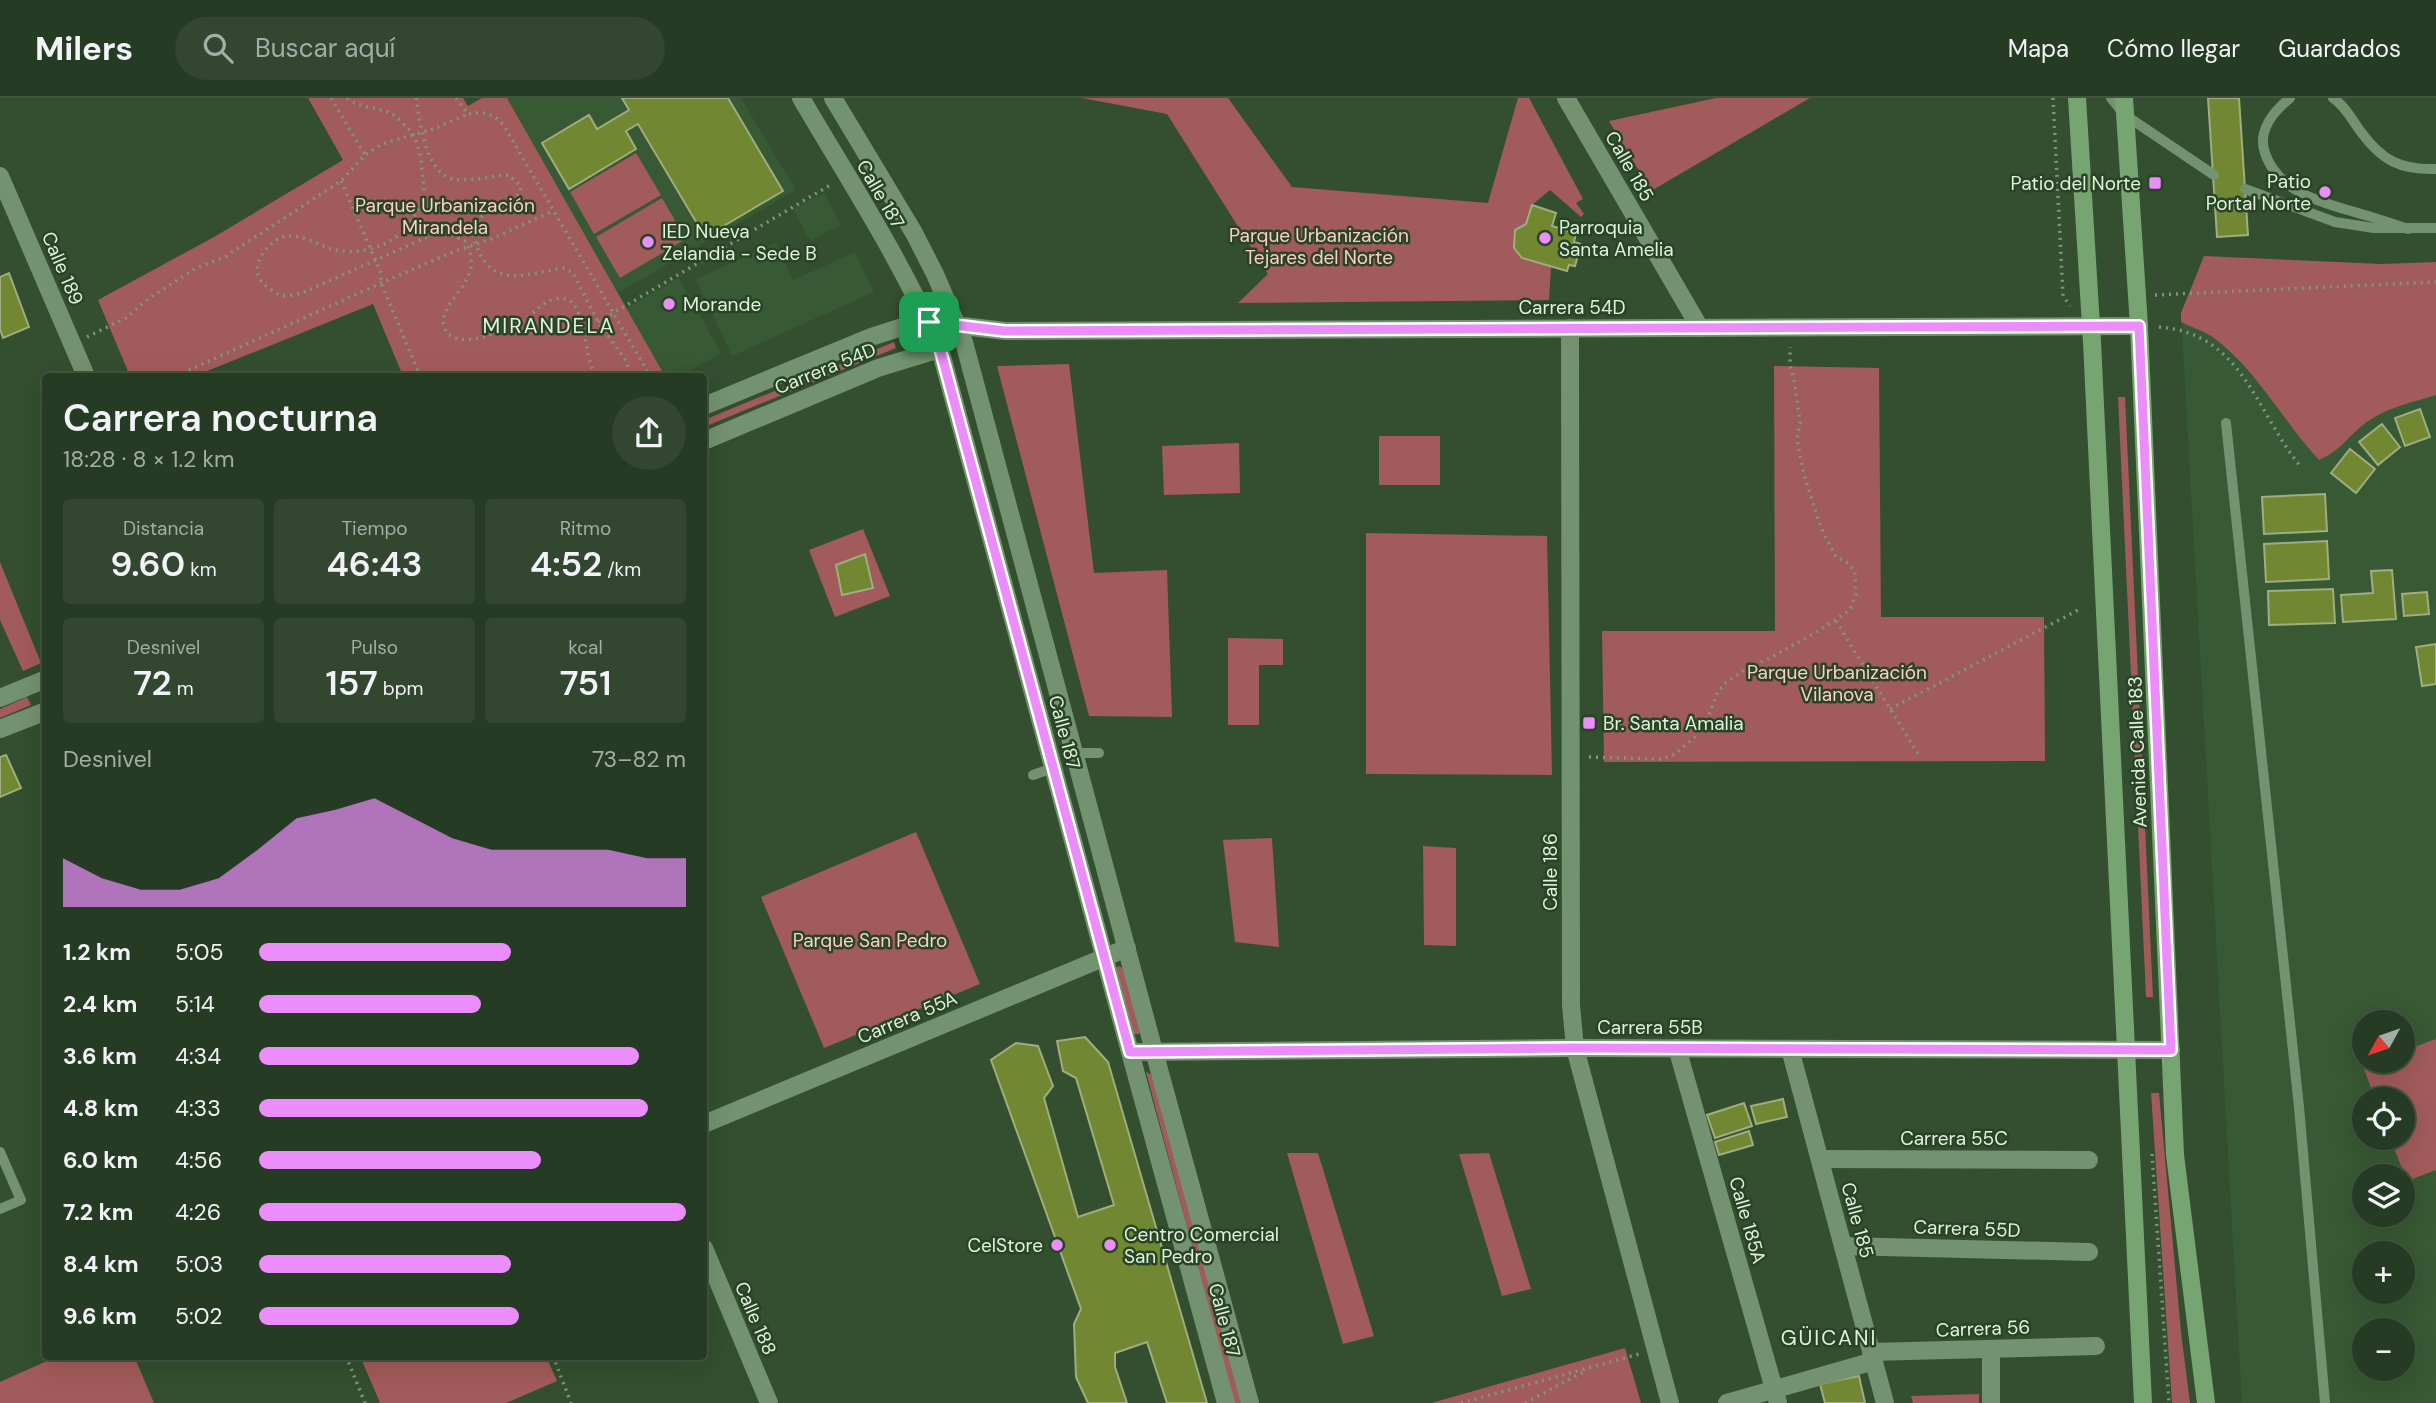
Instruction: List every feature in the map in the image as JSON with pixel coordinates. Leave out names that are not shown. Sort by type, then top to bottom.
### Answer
[{"type":"main road","name":"Avenida Calle 183","points":[[2077,98],[2092,326],[2143,1403]]},
{"type":"main road","name":"Avenida Calle 183","points":[[2125,107],[2139,326],[2178,1189],[2206,1403]]},
{"type":"street","name":"Calle 187","points":[[801,98],[929,322],[940,349],[1226,1403]]},
{"type":"street","name":"Calle 187","points":[[833,98],[914,233],[964,342],[1250,1403]]},
{"type":"street","name":"Calle 185","points":[[1566,98],[1700,328]]},
{"type":"street","name":"Calle 189","points":[[0,176],[85,373]]},
{"type":"street","name":"Carrera 54D","points":[[707,405],[871,337],[929,322],[1005,331],[2139,326]]},
{"type":"street","name":"Calle 186","points":[[1570,328],[1571,1005],[1574,1048],[1670,1403]]},
{"type":"street","name":"Carrera 54D","points":[[707,440],[878,368],[1005,331]]},
{"type":"street","points":[[0,698],[41,680]]},
{"type":"street","points":[[0,729],[42,713]]},
{"type":"street","name":"Carrera 55A","points":[[707,1123],[1127,948]]},
{"type":"street","name":"Carrera 55B","points":[[1130,1052],[1574,1048],[2171,1050]]},
{"type":"street","name":"Calle 185A","points":[[1677,1048],[1776,1396]]},
{"type":"street","name":"Calle 185","points":[[1790,1049],[1885,1403]]},
{"type":"street","name":"Carrera 55C","points":[[1820,1159],[2089,1160]]},
{"type":"street","name":"Carrera 55D","points":[[1843,1245],[2089,1252]]},
{"type":"street","name":"Calle 188","points":[[707,1255],[769,1403]]},
{"type":"street","name":"Carrera 56","points":[[1727,1403],[1776,1396],[1873,1356],[2096,1346]]},
{"type":"street","points":[[1991,1349],[1991,1403]]},
{"type":"lane","points":[[2111,98],[2214,175]]},
{"type":"lane","points":[[2290,98],[2274,114],[2263,135],[2268,161],[2277,174],[2287,184],[2325,204],[2408,229]]},
{"type":"lane","points":[[2333,98],[2349,114],[2371,144],[2391,162],[2415,170],[2436,169]]},
{"type":"lane","points":[[2245,188],[2335,222],[2374,228],[2436,228]]},
{"type":"lane","points":[[2226,424],[2299,1107],[2325,1403]]},
{"type":"lane","points":[[1075,753],[1099,753]]},
{"type":"lane","points":[[1033,775],[1053,768]]},
{"type":"lane","points":[[0,1152],[21,1199],[0,1209]]},
{"type":"path","points":[[331,98],[365,155]]},
{"type":"path","points":[[347,98],[366,108],[391,113],[411,131],[418,149],[425,186],[420,209],[404,231],[383,245],[352,253],[332,249],[298,236],[284,236],[261,255],[256,270],[259,281],[281,295],[302,293],[436,233],[446,232],[466,241],[472,258],[472,272],[448,308],[444,319],[445,330],[450,336],[461,341],[494,333],[515,325],[550,300],[561,298],[570,301],[581,322],[585,347],[595,373]]},
{"type":"path","points":[[415,98],[426,146],[439,171],[453,179],[508,175],[520,185],[521,191],[516,197],[480,218],[476,225],[474,237],[482,257],[494,272],[505,276],[526,276],[564,268],[573,273],[598,321],[627,362],[630,373]]},
{"type":"path","points":[[456,98],[468,114]]},
{"type":"path","points":[[2053,98],[2063,296]]},
{"type":"path","points":[[72,344],[126,318],[149,298],[177,280],[240,247],[341,181],[365,155],[383,144],[433,129],[468,114],[482,112],[492,114],[503,124],[648,373]]},
{"type":"path","points":[[341,181],[381,272],[381,283],[419,373]]},
{"type":"path","points":[[598,321],[838,181]]},
{"type":"path","points":[[183,373],[454,251],[489,240],[553,211]]},
{"type":"path","points":[[2137,296],[2436,282]]},
{"type":"path","points":[[2139,326],[2170,328],[2202,339],[2225,355],[2248,380],[2274,430],[2301,467]]},
{"type":"path","points":[[1588,757],[1662,759],[1675,754],[1701,729],[1724,684],[1744,670],[1836,621],[1850,610],[1856,594],[1855,572],[1847,563],[1836,557],[1821,528],[1814,506],[1797,440],[1800,423],[1790,365]]},
{"type":"path","points":[[1890,709],[2080,609]]},
{"type":"path","points":[[1836,621],[1918,754]]},
{"type":"path","points":[[2152,1148],[2169,1403]]},
{"type":"path","points":[[1461,1403],[1641,1353]]},
{"type":"path","points":[[348,1360],[365,1403]]},
{"type":"path","points":[[555,1360],[571,1403]]},
{"type":"path","points":[[1525,1403],[1593,1366]]},
{"type":"shaded area","name":"IED Nueva Zelandia - Sede B","points":[[507,98],[741,98],[796,190],[618,293]]},
{"type":"shaded area","points":[[824,193],[840,225],[810,241],[793,209]]},
{"type":"shaded area","points":[[776,243],[793,280],[855,252],[874,292],[732,356],[696,279]]},
{"type":"shaded area","points":[[679,278],[721,353],[686,373],[663,373],[627,308]]},
{"type":"shaded area","points":[[2436,304],[2436,1403],[2242,1403],[2181,313]]},
{"type":"green space","name":"Parque Urbanización Mirandela","points":[[308,98],[463,98],[468,106],[482,98],[507,98],[663,373],[402,373],[373,304],[202,373],[129,373],[98,300],[214,237],[343,160]]},
{"type":"green space","name":"Parque Urbanización Tejares del Norte","points":[[1082,98],[1228,98],[1292,187],[1488,203],[1518,98],[1529,98],[1583,199],[1576,203],[1584,214],[1581,217],[1550,190],[1532,205],[1526,224],[1515,230],[1514,248],[1522,258],[1551,267],[1549,300],[1238,303],[1268,274],[1167,114]]},
{"type":"green space","points":[[1716,98],[1810,98],[1651,191],[1609,121]]},
{"type":"green space","points":[[636,153],[661,195],[594,234],[570,192]]},
{"type":"green space","points":[[662,198],[686,239],[620,278],[596,237]]},
{"type":"green space","points":[[2204,256],[2382,264],[2436,262],[2436,395],[2371,419],[2333,452],[2319,460],[2242,363],[2211,336],[2181,322],[2181,313]]},
{"type":"green space","points":[[894,342],[896,348],[707,426],[707,419]]},
{"type":"green space","points":[[1069,364],[1094,573],[1167,570],[1172,717],[1089,716],[997,366]]},
{"type":"green space","name":"Parque Urbanización Vilanova","points":[[1774,366],[1879,368],[1881,617],[2044,617],[2045,761],[1604,762],[1602,631],[1775,631]]},
{"type":"green space","points":[[2118,397],[2125,397],[2153,997],[2146,997]]},
{"type":"green space","points":[[1379,436],[1440,436],[1440,485],[1379,485]]},
{"type":"green space","points":[[1239,443],[1240,493],[1164,495],[1162,446]]},
{"type":"green space","points":[[863,529],[890,596],[835,617],[809,550]]},
{"type":"green space","points":[[1366,533],[1547,536],[1552,775],[1366,774]]},
{"type":"green space","points":[[0,562],[41,663],[23,671],[0,620]]},
{"type":"green space","points":[[1228,638],[1283,639],[1283,665],[1259,665],[1259,725],[1228,725]]},
{"type":"green space","points":[[27,697],[31,705],[0,718],[0,709]]},
{"type":"green space","name":"Parque San Pedro","points":[[916,832],[980,984],[824,1048],[761,897]]},
{"type":"green space","points":[[1272,838],[1279,947],[1235,942],[1223,840]]},
{"type":"green space","points":[[1423,846],[1456,848],[1456,946],[1424,945]]},
{"type":"green space","points":[[1116,968],[1123,968],[1141,1031],[1139,1034],[1134,1034]]},
{"type":"green space","points":[[2436,1039],[2436,1170],[2415,1178],[2415,1164],[2400,1164],[2395,1150],[2415,1150],[2415,1087],[2371,1087],[2366,1073],[2415,1073],[2415,1047]]},
{"type":"green space","points":[[1146,1072],[1152,1075],[1241,1403],[1234,1403]]},
{"type":"green space","points":[[2151,1093],[2159,1093],[2190,1403],[2172,1403]]},
{"type":"green space","points":[[1287,1153],[1318,1153],[1374,1336],[1343,1344]]},
{"type":"green space","points":[[1489,1153],[1531,1289],[1502,1296],[1459,1154]]},
{"type":"green space","points":[[1625,1348],[1641,1403],[1431,1403],[1456,1396]]},
{"type":"green space","points":[[49,1360],[136,1360],[154,1403],[0,1403],[0,1382]]},
{"type":"green space","points":[[362,1360],[548,1360],[557,1381],[506,1403],[380,1403]]},
{"type":"green space","points":[[1979,1394],[1979,1403],[1913,1403],[1911,1396]]},
{"type":"building","points":[[622,98],[728,98],[783,191],[705,237],[638,124],[626,131],[636,149],[569,189],[542,143],[589,115],[597,129],[629,110]]},
{"type":"building","points":[[2208,98],[2239,98],[2248,235],[2217,237]]},
{"type":"building","name":"Parroquia Santa Amelia","points":[[1532,205],[1556,213],[1552,226],[1576,233],[1574,242],[1581,244],[1575,266],[1569,265],[1567,271],[1522,258],[1514,248],[1515,230],[1526,224]]},
{"type":"building","points":[[9,273],[29,327],[3,338],[0,329],[0,277]]},
{"type":"building","points":[[2420,409],[2430,437],[2405,446],[2395,418]]},
{"type":"building","points":[[2382,424],[2400,447],[2378,465],[2359,442]]},
{"type":"building","points":[[2350,449],[2375,469],[2356,493],[2331,473]]},
{"type":"building","points":[[2325,494],[2327,531],[2264,534],[2262,497]]},
{"type":"building","points":[[2327,541],[2329,579],[2266,582],[2264,544]]},
{"type":"building","points":[[865,554],[873,588],[842,595],[836,565]]},
{"type":"building","points":[[2392,570],[2396,619],[2343,622],[2341,595],[2373,593],[2371,571]]},
{"type":"building","points":[[2333,589],[2335,623],[2269,625],[2268,591]]},
{"type":"building","points":[[2427,592],[2429,614],[2404,616],[2402,594]]},
{"type":"building","points":[[2436,644],[2436,684],[2422,686],[2416,647]]},
{"type":"building","points":[[6,755],[21,788],[0,797],[0,757]]},
{"type":"building","name":"Centro Comercial San Pedro","points":[[1085,1037],[1108,1062],[1207,1403],[1167,1403],[1147,1342],[1115,1353],[1115,1367],[1127,1403],[1088,1403],[1076,1377],[1074,1324],[1081,1309],[991,1060],[1016,1043],[1038,1046],[1053,1086],[1044,1098],[1078,1217],[1114,1205],[1076,1078],[1063,1071],[1057,1041]]},
{"type":"building","points":[[1783,1099],[1787,1117],[1756,1124],[1751,1106]]},
{"type":"building","points":[[1744,1103],[1752,1126],[1715,1138],[1707,1115]]},
{"type":"building","points":[[1749,1131],[1753,1145],[1719,1155],[1715,1142]]},
{"type":"building","points":[[1859,1376],[1865,1403],[1825,1403],[1820,1384]]},
{"type":"place","name":"Patio del Norte","points":[[2155,183]]},
{"type":"place","name":"Patio Portal Norte","points":[[2325,192]]},
{"type":"place","name":"Parroquia Santa Amelia","points":[[1545,238]]},
{"type":"place","name":"IED Nueva Zelandia - Sede B","points":[[648,242]]},
{"type":"place","name":"Morande","points":[[669,304]]},
{"type":"place","name":"Br. Santa Amalia","points":[[1589,723]]},
{"type":"place","name":"CelStore","points":[[1057,1245]]},
{"type":"place","name":"Centro Comercial San Pedro","points":[[1110,1245]]},
{"type":"district","name":"MIRANDELA","points":[[549,326]]},
{"type":"district","name":"GÜICANI","points":[[1829,1338]]},
{"type":"route","points":[[929,322],[1005,331],[2139,326],[2171,1050],[1574,1048],[1130,1052],[940,349],[929,322]]}]
